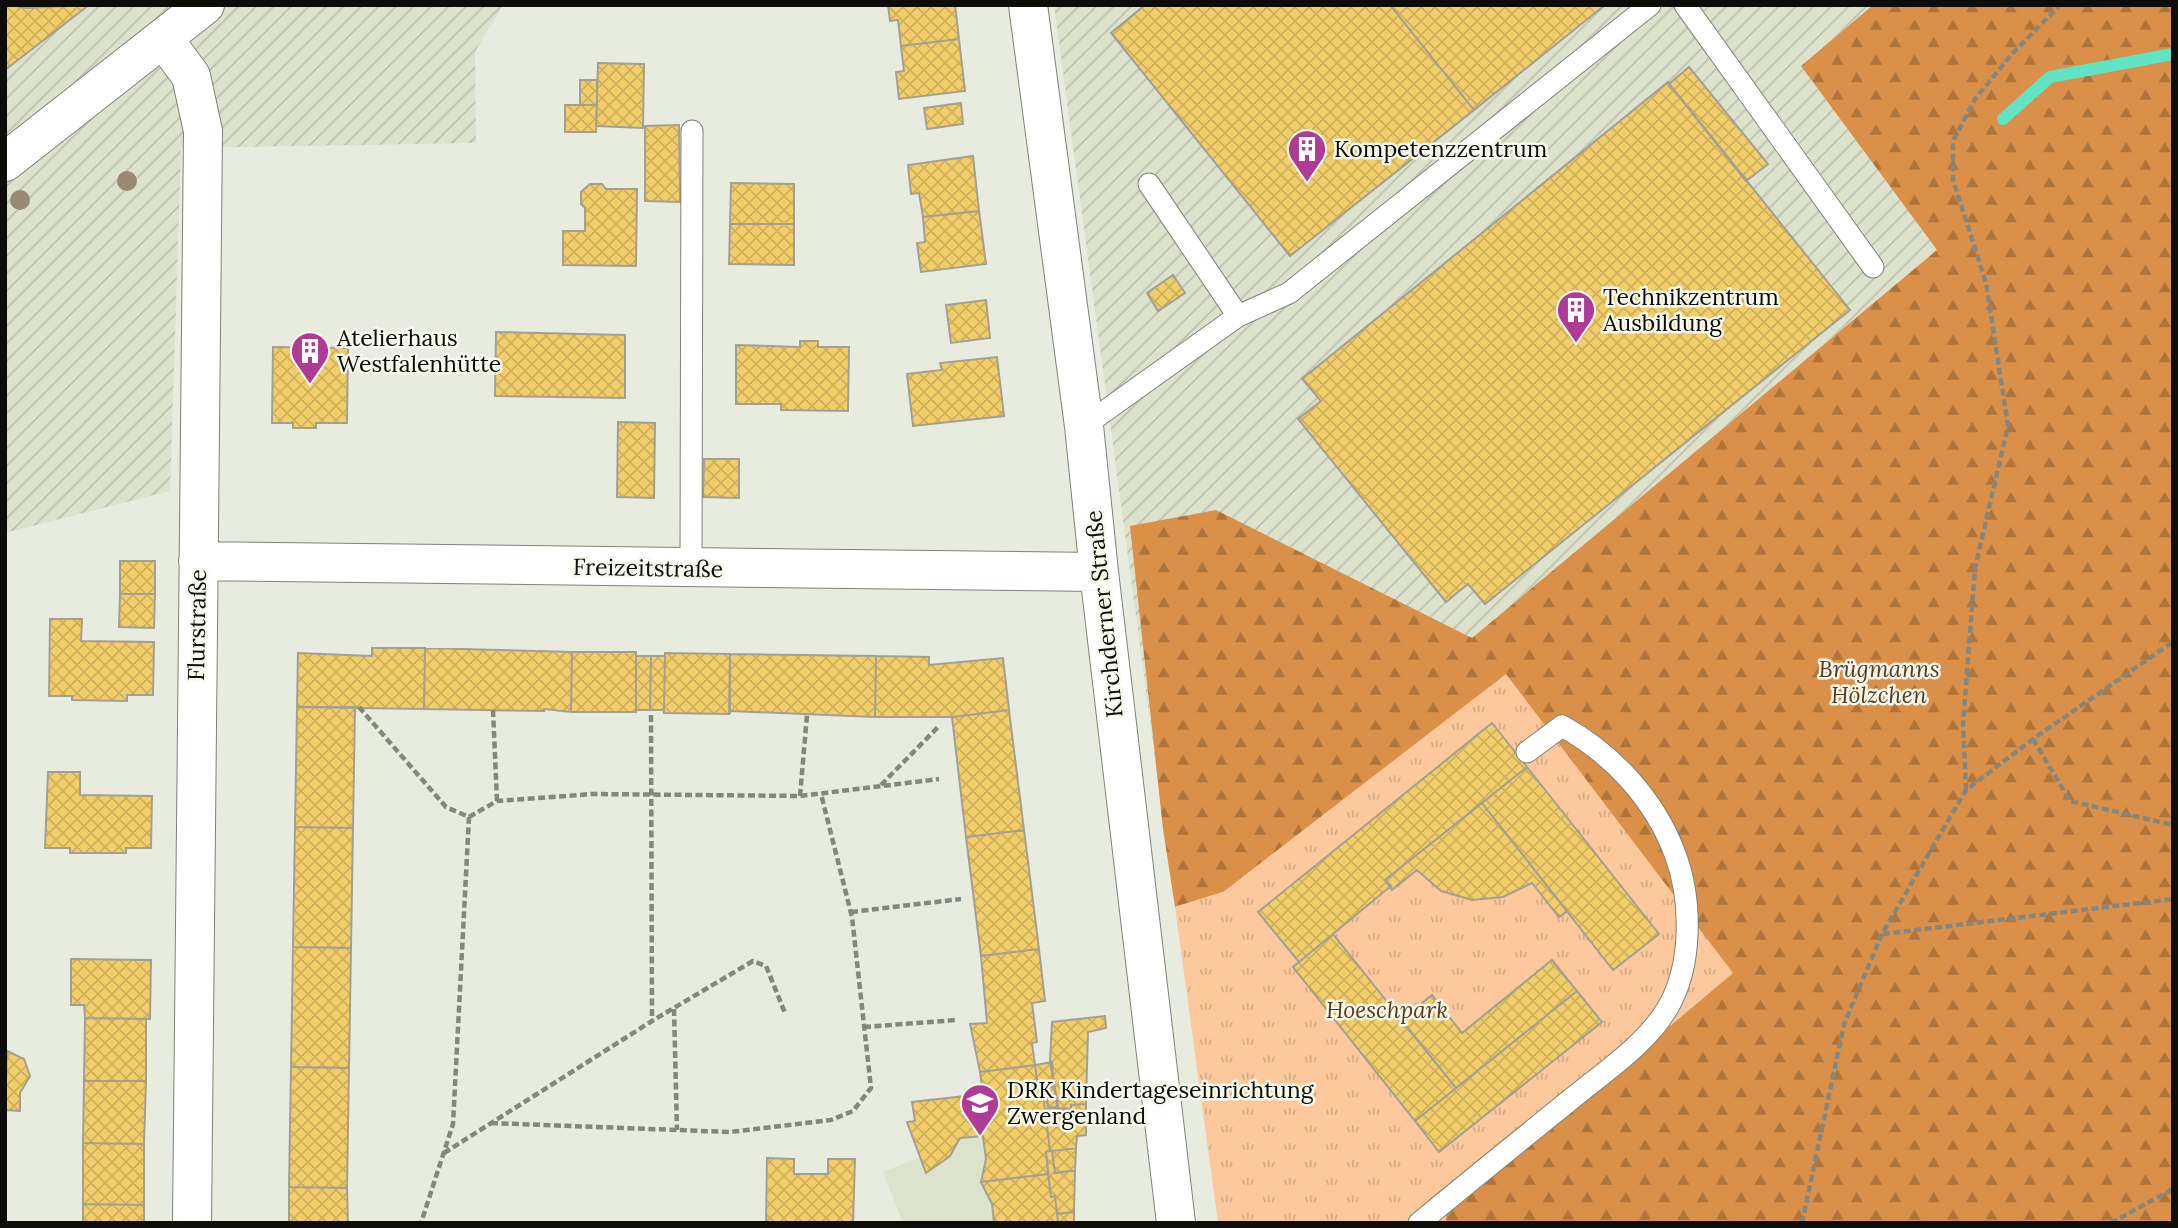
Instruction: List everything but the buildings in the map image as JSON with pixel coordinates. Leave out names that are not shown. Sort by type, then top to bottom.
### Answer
[{"type":"street","points":[[5,162],[205,5]]},
{"type":"street","name":"Kirchderner Straße","points":[[1028,5],[1084,426],[1176,1223]]},
{"type":"street","name":"Flurstraße","points":[[163,38],[191,76],[203,131],[192,1223]]},
{"type":"street","name":"Freizeitstraße","points":[[198,561],[1099,572]]},
{"type":"lane","points":[[1084,426],[1238,316],[1289,293],[1650,5]]},
{"type":"lane","points":[[1685,5],[1873,267]]},
{"type":"lane","points":[[691,568],[692,131]]},
{"type":"lane","points":[[1149,184],[1238,316]]},
{"type":"lane","points":[[1419,1223],[1637,1045],[1668,1008],[1683,969],[1687,934],[1682,872],[1666,829],[1623,771],[1588,740],[1562,726],[1527,752]]},
{"type":"path","points":[[1966,790],[1963,724],[1975,568],[2008,426],[1986,283],[1953,180],[1953,141],[1975,99],[2012,54],[2060,5]]},
{"type":"path","points":[[1802,1223],[1844,1024],[1882,934],[1966,790],[2033,739],[2173,642]]},
{"type":"path","points":[[359,707],[446,807],[469,817]]},
{"type":"path","points":[[494,710],[497,801]]},
{"type":"path","points":[[651,715],[652,1021]]},
{"type":"path","points":[[800,796],[807,715]]},
{"type":"path","points":[[879,787],[939,726]]},
{"type":"path","points":[[2033,739],[2070,801],[2173,825]]},
{"type":"path","points":[[469,817],[497,801],[593,794],[800,796],[939,779]]},
{"type":"path","points":[[491,1123],[730,1132],[831,1120],[853,1111],[871,1088],[851,912],[821,794]]},
{"type":"path","points":[[421,1223],[453,1124],[469,817]]},
{"type":"path","points":[[1882,934],[2173,899]]},
{"type":"path","points":[[851,912],[961,900]]},
{"type":"path","points":[[443,1153],[652,1021],[753,961],[766,967],[785,1013]]},
{"type":"path","points":[[674,1008],[677,1130]]},
{"type":"path","points":[[864,1027],[956,1020]]},
{"type":"path","points":[[2111,1223],[2173,1189]]},
{"type":"shaded area","points":[[5,5],[503,5],[475,52],[476,143],[181,148],[170,491],[5,533]]},
{"type":"shaded area","points":[[1054,5],[1873,5],[1801,66],[1937,250],[1472,638],[1175,907]]},
{"type":"shaded area","name":"DRK Kindertageseinrichtung Zwergenland","points":[[1035,1065],[1051,1196],[1055,1196],[1058,1223],[903,1223],[883,1172],[920,1157],[907,1122],[915,1121],[912,1102],[982,1094],[980,1072]]},
{"type":"green space","name":"Brügmanns Hölzchen","points":[[1873,5],[2173,5],[2173,1223],[1446,1223],[1445,1215],[1732,973],[1223,892],[1175,907],[1163,829],[1130,526],[1216,510],[1472,638],[1937,250],[1801,66]]},
{"type":"green space","name":"Hoeschpark","points":[[1506,674],[1733,973],[1446,1215],[1446,1223],[1218,1223],[1175,907],[1223,892]]},
{"type":"waterway","points":[[2003,119],[2050,77],[2173,54]]},
{"type":"place","name":"Kompetenzzentrum","points":[[1307,183]]},
{"type":"place","name":"Technikzentrum Ausbildung","points":[[1576,344]]},
{"type":"place","name":"Atelierhaus Westfalenhütte","points":[[310,385]]},
{"type":"place","name":"DRK Kindertageseinrichtung Zwergenland","points":[[980,1137]]}]
